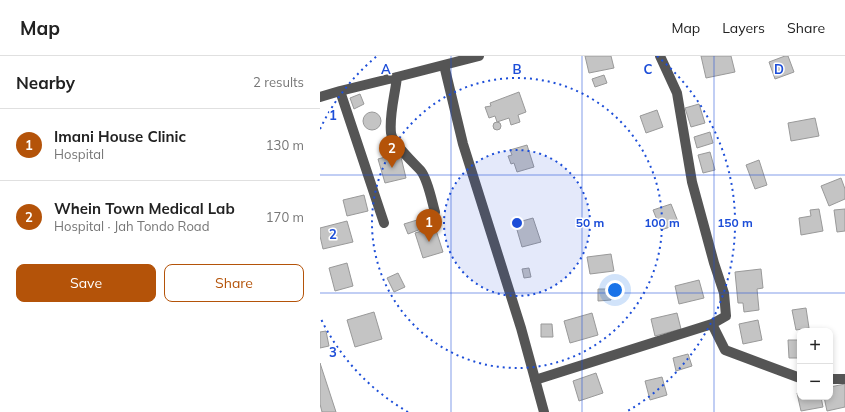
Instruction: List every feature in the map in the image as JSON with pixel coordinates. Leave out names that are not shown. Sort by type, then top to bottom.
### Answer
[{"type":"street","points":[[320,98],[340,91],[397,78],[479,56]]},
{"type":"street","points":[[535,380],[712,324],[726,316],[724,293],[714,263],[692,182],[677,94],[660,56]]},
{"type":"street","points":[[444,65],[463,144],[521,328],[544,412]]},
{"type":"street","points":[[397,78],[390,135],[405,155],[422,172],[435,212]]},
{"type":"street","points":[[340,91],[384,223]]},
{"type":"street","points":[[712,324],[724,350],[797,377]]},
{"type":"street","points":[[833,379],[845,379]]},
{"type":"building","points":[[585,56],[611,56],[614,68],[589,73]]},
{"type":"building","points":[[701,56],[731,56],[735,72],[706,78]]},
{"type":"building","points":[[788,56],[794,72],[775,79],[769,62]]},
{"type":"building","points":[[604,75],[607,83],[595,87],[592,79]]},
{"type":"building","points":[[519,92],[526,112],[518,115],[520,122],[511,125],[509,118],[497,122],[495,116],[489,118],[485,107],[491,106],[490,103]]},
{"type":"building","points":[[360,94],[364,104],[354,109],[350,98]]},
{"type":"building","points":[[699,104],[705,123],[691,127],[685,108]]},
{"type":"building","points":[[657,110],[663,127],[646,133],[640,116]]},
{"type":"building","points":[[372,112],[378,115],[381,121],[378,127],[372,130],[366,127],[363,121],[366,115]]},
{"type":"building","points":[[815,118],[819,136],[791,141],[788,123]]},
{"type":"building","points":[[497,122],[500,123],[500,129],[497,130],[494,129],[493,126],[494,123]]},
{"type":"building","points":[[710,132],[713,143],[697,148],[694,137]]},
{"type":"building","points":[[527,145],[534,167],[517,172],[514,163],[511,164],[508,156],[512,155],[510,150]]},
{"type":"building","points":[[710,152],[715,170],[703,173],[698,155]]},
{"type":"building","points":[[400,153],[406,178],[385,183],[378,159]]},
{"type":"building","points":[[759,160],[767,185],[755,189],[746,165]]},
{"type":"building","points":[[841,178],[845,189],[845,199],[829,206],[821,186]]},
{"type":"building","points":[[364,195],[368,211],[347,216],[343,200]]},
{"type":"building","points":[[671,204],[679,224],[661,230],[653,210]]},
{"type":"building","points":[[819,209],[823,231],[801,235],[799,218],[811,216],[810,210]]},
{"type":"building","points":[[845,209],[845,231],[837,232],[834,210]]},
{"type":"building","points":[[429,216],[432,225],[423,229],[419,219]]},
{"type":"building","points":[[533,218],[541,242],[522,247],[515,223]]},
{"type":"building","points":[[417,220],[421,229],[408,234],[404,224]]},
{"type":"building","points":[[347,221],[353,242],[323,249],[320,228]]},
{"type":"building","points":[[435,227],[443,252],[423,258],[415,233]]},
{"type":"building","points":[[611,254],[614,271],[590,274],[587,257]]},
{"type":"building","points":[[347,263],[353,286],[335,291],[329,268]]},
{"type":"building","points":[[529,268],[531,277],[524,278],[522,269]]},
{"type":"building","points":[[761,269],[763,288],[757,289],[759,310],[744,312],[743,303],[738,303],[735,272]]},
{"type":"building","points":[[398,273],[405,287],[394,292],[387,278]]},
{"type":"building","points":[[699,280],[704,298],[679,304],[675,286]]},
{"type":"building","points":[[598,289],[610,289],[611,300],[598,301]]},
{"type":"building","points":[[806,308],[809,328],[797,328],[796,330],[792,310]]},
{"type":"building","points":[[374,312],[382,339],[355,347],[347,320]]},
{"type":"building","points":[[592,313],[598,335],[570,343],[564,321]]},
{"type":"building","points":[[677,313],[681,329],[655,336],[651,319]]},
{"type":"building","points":[[758,320],[762,340],[743,344],[739,324]]},
{"type":"building","points":[[541,324],[552,324],[553,337],[541,337]]},
{"type":"building","points":[[326,331],[329,346],[320,348],[320,332]]},
{"type":"building","points":[[788,340],[797,340],[797,358],[789,358]]},
{"type":"building","points":[[688,354],[692,366],[676,371],[673,358]]},
{"type":"building","points":[[320,363],[336,412],[322,412],[320,404]]},
{"type":"building","points":[[596,373],[603,393],[579,401],[573,381]]},
{"type":"building","points":[[662,377],[667,395],[650,400],[645,381]]},
{"type":"building","points":[[845,384],[845,407],[827,411],[825,400],[833,400],[833,386]]},
{"type":"building","points":[[799,400],[822,400],[823,407],[801,411]]},
{"type":"place","name":"Whein Town Medical Lab","points":[[392,168]]},
{"type":"place","name":"Imani House Clinic","points":[[429,242]]}]
